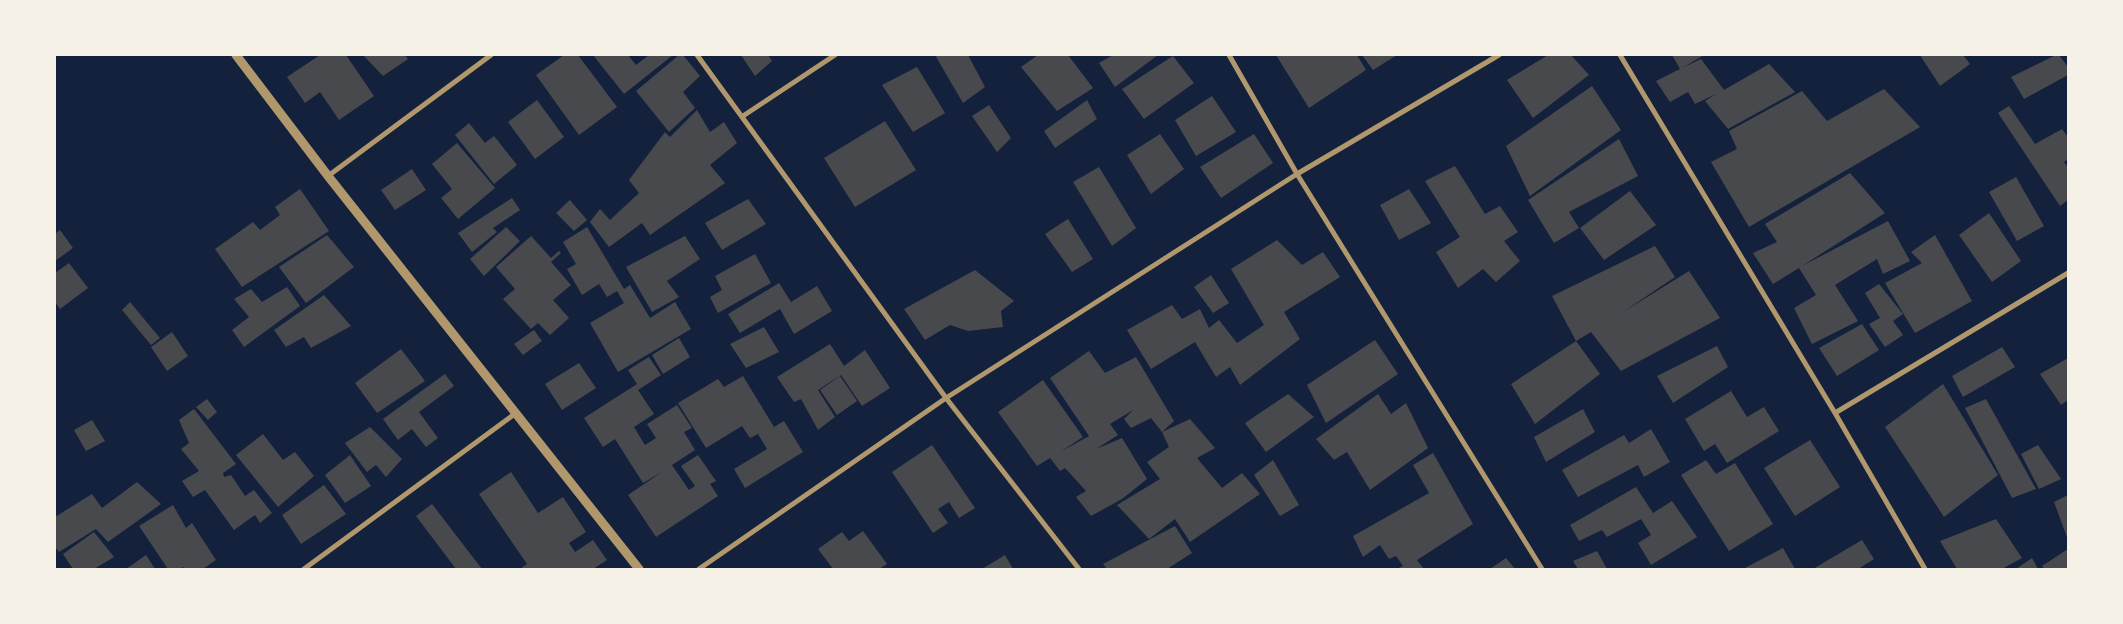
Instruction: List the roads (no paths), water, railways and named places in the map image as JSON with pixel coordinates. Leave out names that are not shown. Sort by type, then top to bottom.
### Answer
[{"type":"street","points":[[236,55],[328,176],[639,569]]},
{"type":"street","points":[[328,176],[491,55]]},
{"type":"street","points":[[697,55],[946,398],[1078,569]]},
{"type":"street","points":[[743,116],[834,55]]},
{"type":"street","points":[[1229,55],[1297,174],[1542,569]]},
{"type":"street","points":[[698,569],[946,398],[1297,174],[1499,55]]},
{"type":"street","points":[[1620,55],[1835,413],[1925,569]]},
{"type":"street","points":[[1835,413],[2068,273]]},
{"type":"street","points":[[304,569],[516,413]]}]
